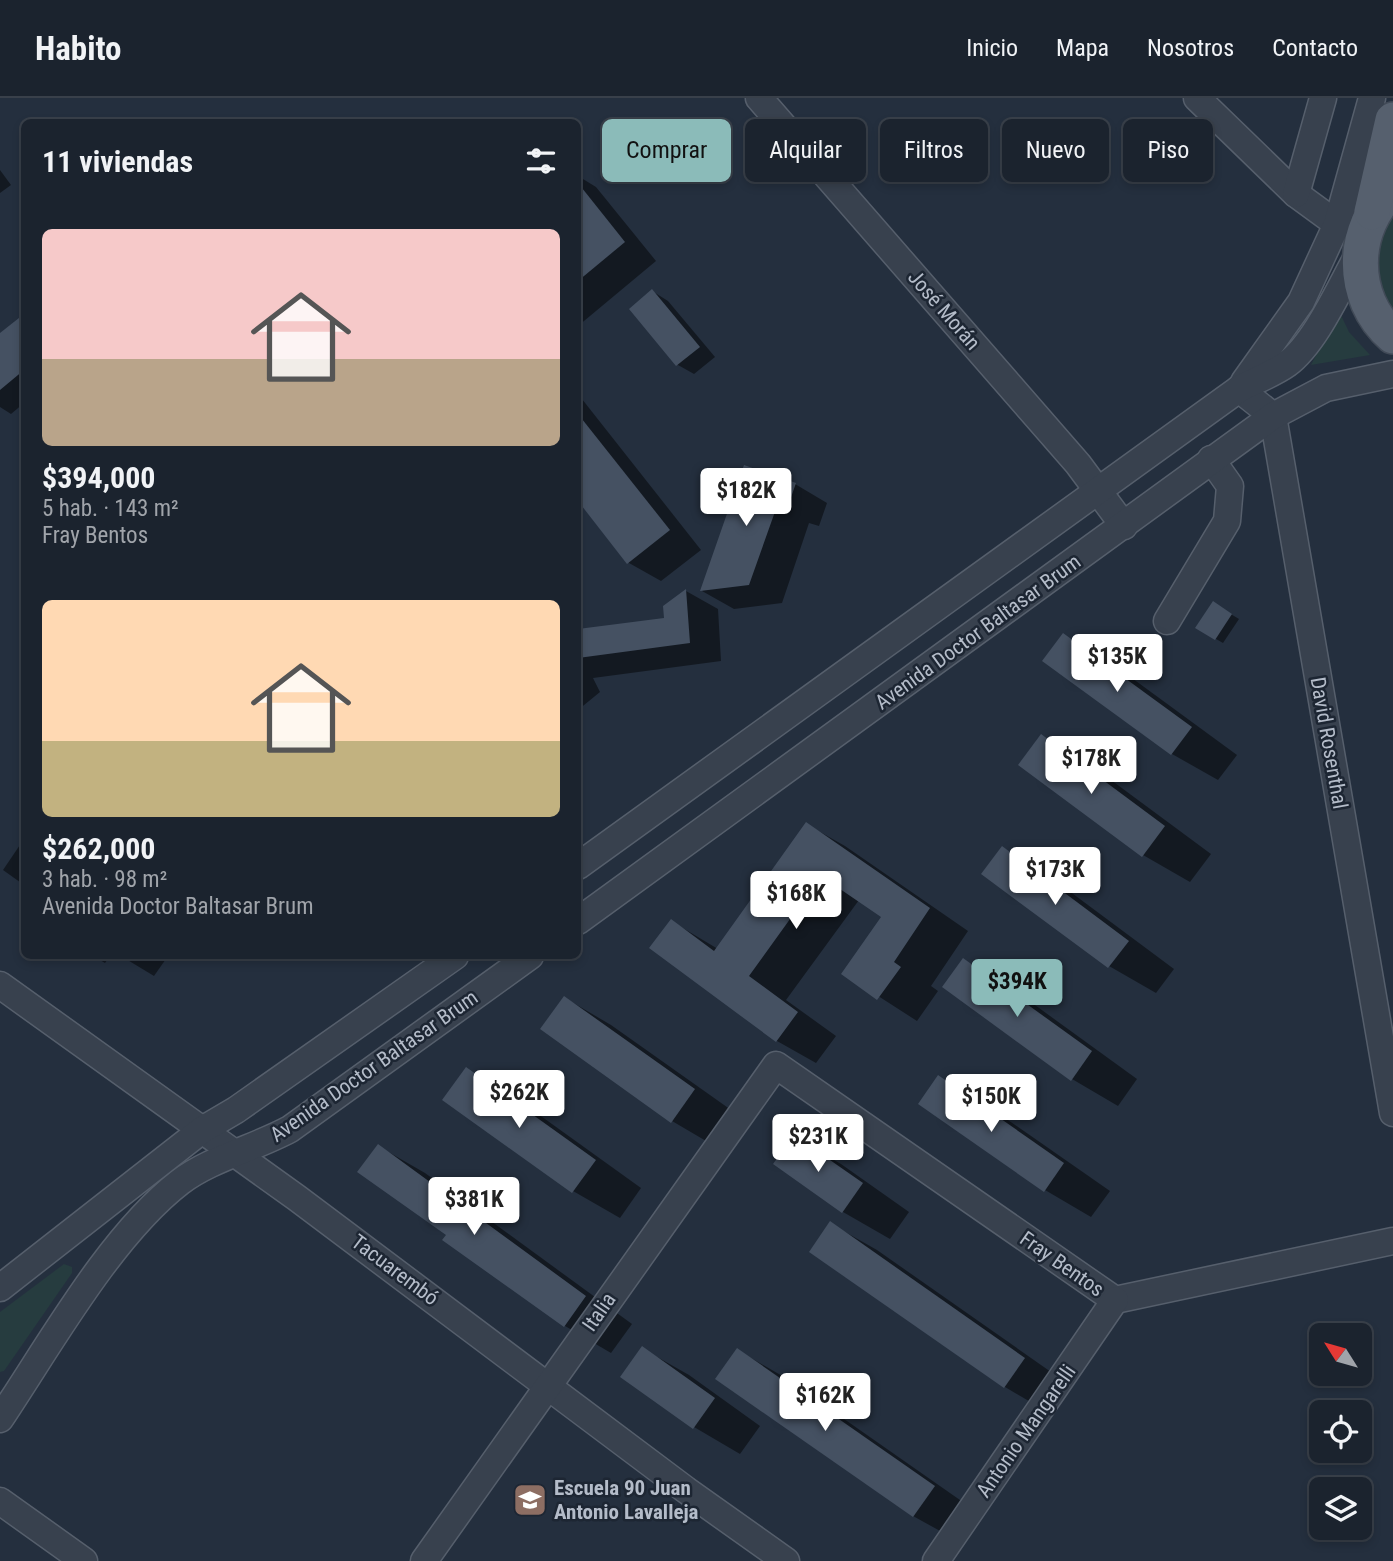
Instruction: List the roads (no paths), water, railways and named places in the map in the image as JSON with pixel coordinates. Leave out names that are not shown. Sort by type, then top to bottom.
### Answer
[{"type":"main road","name":"Avenida Doctor Baltasar Brum","points":[[1366,234],[1393,120]]},
{"type":"main road","points":[[1393,189],[1366,234],[1360,272],[1365,294],[1375,315],[1393,336]]},
{"type":"street","name":"José Morán","points":[[759,98],[1100,492],[1124,526]]},
{"type":"street","points":[[1197,98],[1296,194],[1337,224]]},
{"type":"street","points":[[1296,194],[1323,98]]},
{"type":"street","name":"Avenida Doctor Baltasar Brum","points":[[1239,389],[1301,302],[1337,224],[1372,98]]},
{"type":"street","name":"Avenida Doctor Baltasar Brum","points":[[581,864],[1100,492],[1239,389],[1287,364],[1300,351],[1366,234]]},
{"type":"street","name":"Avenida Doctor Baltasar Brum","points":[[581,919],[1273,416],[1326,388],[1393,374]]},
{"type":"street","points":[[1239,389],[1273,416]]},
{"type":"street","name":"David Rosenthal","points":[[1273,416],[1393,1113]]},
{"type":"street","points":[[1167,621],[1227,521],[1230,486],[1211,459]]},
{"type":"street","name":"Avenida Doctor Baltasar Brum","points":[[0,1288],[202,1130],[236,1110],[451,959]]},
{"type":"street","name":"Avenida Doctor Baltasar Brum","points":[[0,1419],[105,1263],[133,1228],[180,1182],[206,1167],[290,1129],[526,959]]},
{"type":"street","name":"Tacuarembó","points":[[0,985],[297,1198],[686,1490],[786,1561]]},
{"type":"street","name":"Fray Bentos","points":[[776,1065],[1115,1300],[1393,1241]]},
{"type":"street","name":"Italia","points":[[424,1561],[776,1065]]},
{"type":"street","name":"Antonio Mangarelli","points":[[936,1561],[1115,1300]]},
{"type":"street","points":[[0,1501],[84,1561]]},
{"type":"place","name":"Escuela 90 Juan Antonio Lavalleja","points":[[530,1500]]}]
